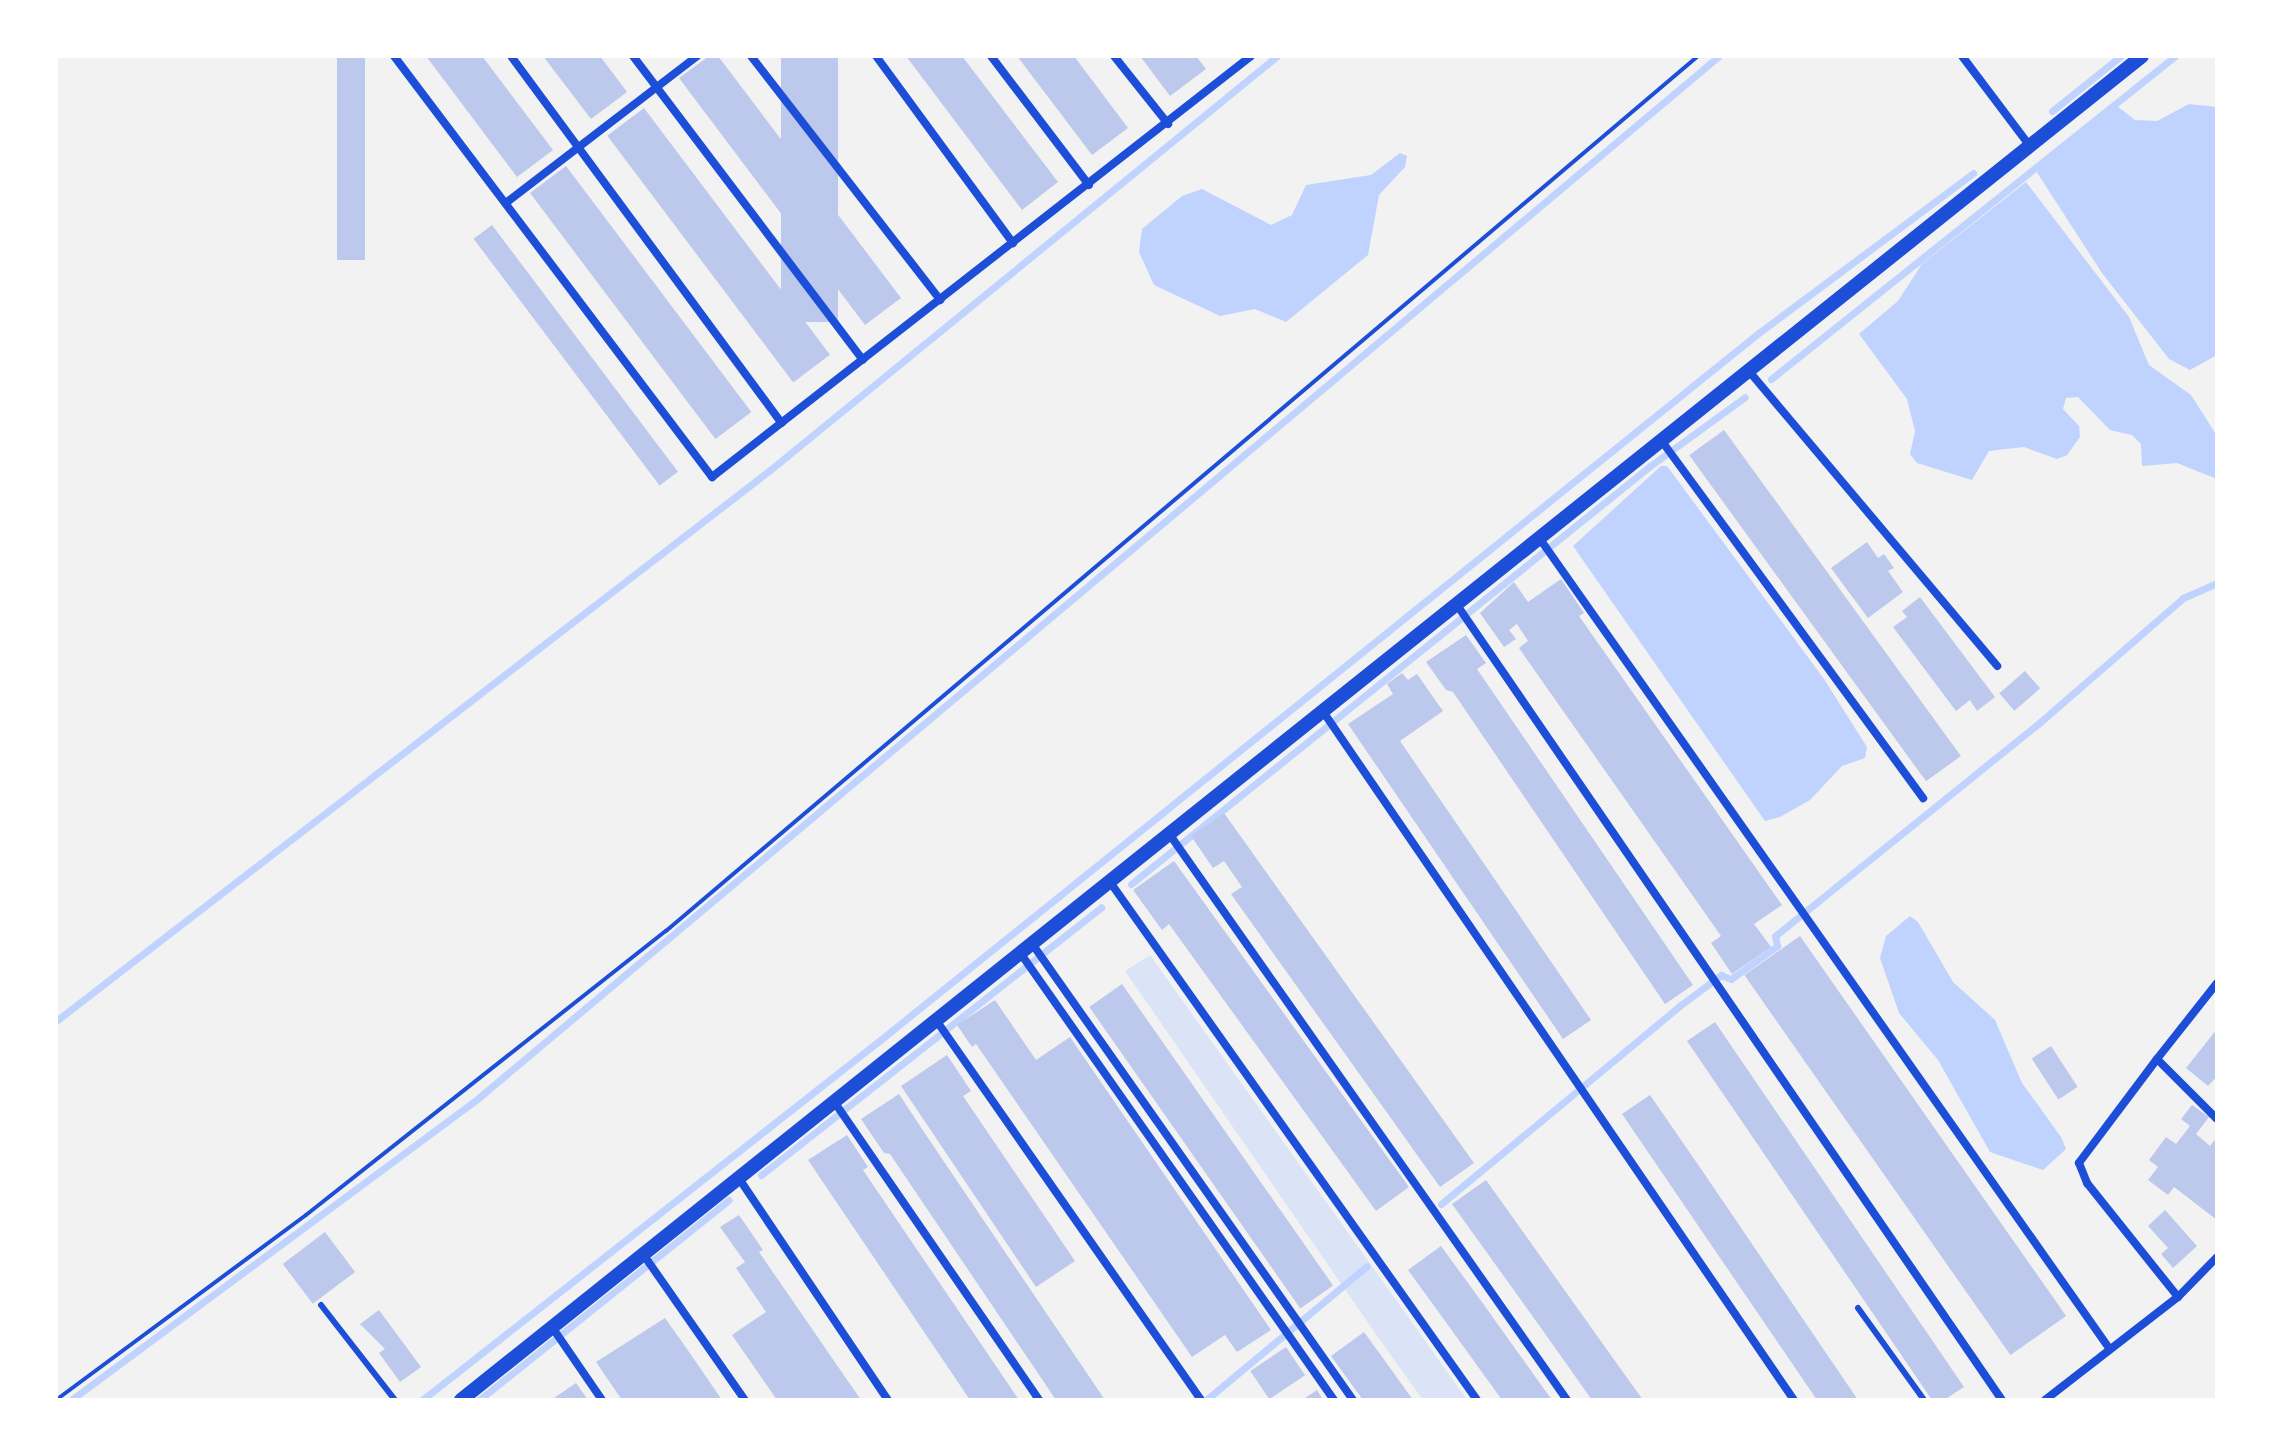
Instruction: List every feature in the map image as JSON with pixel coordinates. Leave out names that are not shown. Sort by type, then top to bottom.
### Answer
[{"type":"street","points":[[394,56],[712,477],[1168,124],[1251,56]]},
{"type":"street","points":[[511,56],[782,423]]},
{"type":"street","points":[[633,56],[863,360]]},
{"type":"street","points":[[507,202],[697,56]]},
{"type":"street","points":[[751,56],[940,300]]},
{"type":"street","points":[[876,56],[1013,243]]},
{"type":"street","points":[[991,56],[1089,185]]},
{"type":"street","points":[[1114,56],[1168,124]]},
{"type":"street","points":[[1231,56],[1238,66]]},
{"type":"street","points":[[1962,56],[2029,145]]},
{"type":"street","points":[[461,1400],[646,1257],[737,1176],[939,1024],[1543,543],[1748,370],[2142,56]]},
{"type":"street","points":[[1748,370],[1997,666]]},
{"type":"street","points":[[1663,443],[1923,798]]},
{"type":"street","points":[[1543,543],[1813,922],[2109,1348]]},
{"type":"street","points":[[1460,608],[2002,1400]]},
{"type":"street","points":[[1325,714],[1589,1095],[1794,1400]]},
{"type":"street","points":[[1173,838],[1567,1400]]},
{"type":"street","points":[[1113,885],[1477,1400]]},
{"type":"street","points":[[1029,953],[1045,962],[1353,1400]]},
{"type":"street","points":[[1029,953],[1033,971],[1334,1400]]},
{"type":"street","points":[[2178,1297],[2087,1183],[2079,1163],[2217,983]]},
{"type":"street","points":[[939,1024],[1198,1396]]},
{"type":"street","points":[[2157,1059],[2217,1119]]},
{"type":"street","points":[[835,1103],[1039,1400]]},
{"type":"street","points":[[737,1176],[888,1400]]},
{"type":"street","points":[[646,1257],[745,1400]]},
{"type":"street","points":[[2045,1400],[2178,1297],[2217,1257]]},
{"type":"street","points":[[554,1329],[602,1400]]},
{"type":"lane","points":[[321,1305],[395,1400]]},
{"type":"lane","points":[[1858,1308],[1924,1400]]},
{"type":"path","points":[[56,1400],[306,1215],[666,931],[1698,56]]},
{"type":"shaded area","points":[[1150,955],[1468,1400],[1423,1400],[1382,1343],[1125,971]]},
{"type":"water","points":[[2189,104],[2217,107],[2217,355],[2190,370],[2169,359],[2102,273],[2036,171],[2117,106],[2135,120],[2157,121]]},
{"type":"water","points":[[1400,153],[1407,156],[1405,167],[1379,195],[1368,255],[1286,322],[1255,309],[1220,316],[1154,285],[1139,252],[1142,229],[1182,196],[1202,189],[1271,225],[1292,215],[1306,185],[1371,175]]},
{"type":"water","points":[[2026,182],[2129,317],[2149,365],[2191,395],[2217,436],[2217,479],[2177,463],[2142,466],[2141,444],[2132,435],[2110,430],[2078,397],[2066,398],[2063,409],[2079,426],[2080,437],[2067,455],[2057,459],[2024,447],[1989,451],[1972,480],[1917,463],[1910,454],[1915,431],[1907,399],[1859,334],[1898,301],[1922,264]]},
{"type":"water","points":[[1661,466],[1667,466],[1824,679],[1867,747],[1865,758],[1842,766],[1810,800],[1780,817],[1765,821],[1573,546]]},
{"type":"water","points":[[1910,916],[1918,922],[1953,982],[1995,1020],[2022,1083],[2061,1137],[2066,1149],[2043,1170],[1990,1152],[1938,1060],[1899,1013],[1880,958],[1886,936]]},
{"type":"building","points":[[337,56],[365,56],[365,260],[337,260]]},
{"type":"building","points":[[426,56],[482,56],[553,150],[517,177]]},
{"type":"building","points":[[543,56],[600,56],[627,92],[591,119]]},
{"type":"building","points":[[709,56],[718,56],[901,298],[865,325],[679,78]]},
{"type":"building","points":[[781,56],[838,56],[838,322],[781,322]]},
{"type":"building","points":[[906,56],[962,56],[1058,182],[1022,210]]},
{"type":"building","points":[[1017,56],[1074,56],[1128,128],[1092,155]]},
{"type":"building","points":[[1140,56],[1196,56],[1206,69],[1170,96]]},
{"type":"building","points":[[644,108],[830,355],[793,382],[607,136]]},
{"type":"building","points":[[566,166],[751,412],[715,439],[530,193]]},
{"type":"building","points":[[492,225],[678,472],[660,486],[474,239]]},
{"type":"building","points":[[1724,430],[1961,756],[1926,781],[1689,455]]},
{"type":"building","points":[[1867,542],[1878,558],[1884,554],[1894,568],[1888,571],[1903,592],[1868,618],[1831,568]]},
{"type":"building","points":[[1561,579],[1584,613],[1579,616],[1782,905],[1754,924],[1771,947],[1732,974],[1711,943],[1721,936],[1519,648],[1528,641],[1517,624],[1509,630],[1516,639],[1504,647],[1480,613],[1514,582],[1528,602]]},
{"type":"building","points":[[1920,597],[1995,697],[1977,711],[1970,700],[1956,711],[1893,627],[1907,617],[1902,611]]},
{"type":"building","points":[[1466,635],[1486,663],[1477,669],[1693,985],[1665,1004],[1453,692],[1446,690],[1426,662]]},
{"type":"building","points":[[2025,671],[2040,688],[2014,711],[1999,693]]},
{"type":"building","points":[[1402,673],[1408,680],[1417,674],[1443,711],[1400,741],[1591,1020],[1563,1039],[1348,724],[1393,694],[1387,684]]},
{"type":"building","points":[[1224,813],[1474,1163],[1440,1187],[1231,894],[1242,887],[1224,861],[1213,868],[1191,836]]},
{"type":"building","points":[[1174,861],[1409,1187],[1376,1211],[1169,924],[1162,930],[1133,890]]},
{"type":"building","points":[[1800,936],[2066,1316],[2010,1355],[1744,975]]},
{"type":"building","points":[[1122,984],[1333,1285],[1300,1308],[1089,1007]]},
{"type":"building","points":[[995,1000],[1036,1060],[1070,1037],[1271,1330],[1237,1352],[1225,1335],[1192,1357],[976,1044],[972,1047],[957,1025]]},
{"type":"building","points":[[1715,1022],[1964,1387],[1944,1400],[1932,1400],[1687,1041]]},
{"type":"building","points":[[2217,1029],[2217,1076],[2208,1086],[2186,1068]]},
{"type":"building","points":[[2051,1046],[2078,1087],[2058,1100],[2032,1059]]},
{"type":"building","points":[[947,1055],[971,1091],[963,1096],[1075,1261],[1036,1287],[901,1086]]},
{"type":"building","points":[[899,1094],[1105,1400],[1056,1400],[890,1154],[884,1153],[861,1119]]},
{"type":"building","points":[[1650,1095],[1858,1400],[1817,1400],[1622,1114]]},
{"type":"building","points":[[2192,1105],[2209,1117],[2196,1134],[2210,1146],[2217,1137],[2217,1220],[2174,1187],[2168,1195],[2148,1180],[2158,1167],[2149,1160],[2166,1137],[2176,1144],[2190,1126],[2181,1119]]},
{"type":"building","points":[[847,1135],[868,1167],[863,1170],[1019,1400],[970,1400],[808,1160]]},
{"type":"building","points":[[1486,1180],[1643,1400],[1592,1400],[1452,1204]]},
{"type":"building","points":[[2165,1210],[2197,1246],[2173,1268],[2161,1254],[2168,1248],[2148,1226]]},
{"type":"building","points":[[739,1215],[763,1250],[759,1252],[861,1400],[777,1400],[732,1335],[766,1312],[736,1268],[745,1262],[720,1227]]},
{"type":"building","points":[[325,1232],[355,1272],[313,1304],[283,1264]]},
{"type":"building","points":[[1441,1246],[1552,1400],[1502,1400],[1408,1270]]},
{"type":"building","points":[[379,1310],[421,1367],[400,1382],[379,1353],[385,1349],[360,1324]]},
{"type":"building","points":[[665,1318],[722,1400],[622,1400],[596,1362]]},
{"type":"building","points":[[1364,1332],[1413,1400],[1363,1400],[1331,1356]]},
{"type":"building","points":[[1286,1347],[1305,1375],[1269,1399],[1250,1371]]},
{"type":"building","points":[[576,1383],[588,1400],[551,1400]]},
{"type":"building","points":[[1317,1390],[1323,1400],[1302,1400]]},
{"type":"waterway","points":[[56,1021],[770,470],[1277,56]]},
{"type":"waterway","points":[[71,1400],[476,1100],[1719,56]]},
{"type":"waterway","points":[[2052,111],[2121,56]]},
{"type":"waterway","points":[[1771,379],[2175,56]]},
{"type":"waterway","points":[[422,1400],[879,1041],[1760,332],[1973,173]]},
{"type":"waterway","points":[[1131,884],[1650,466],[1745,397]]},
{"type":"waterway","points":[[1441,1204],[1682,1004],[1721,975],[1731,979],[1777,946],[1775,936],[2038,724],[2183,598],[2217,583]]},
{"type":"waterway","points":[[761,1175],[1101,907]]},
{"type":"waterway","points":[[479,1400],[729,1200]]},
{"type":"waterway","points":[[1206,1400],[1367,1266]]}]
